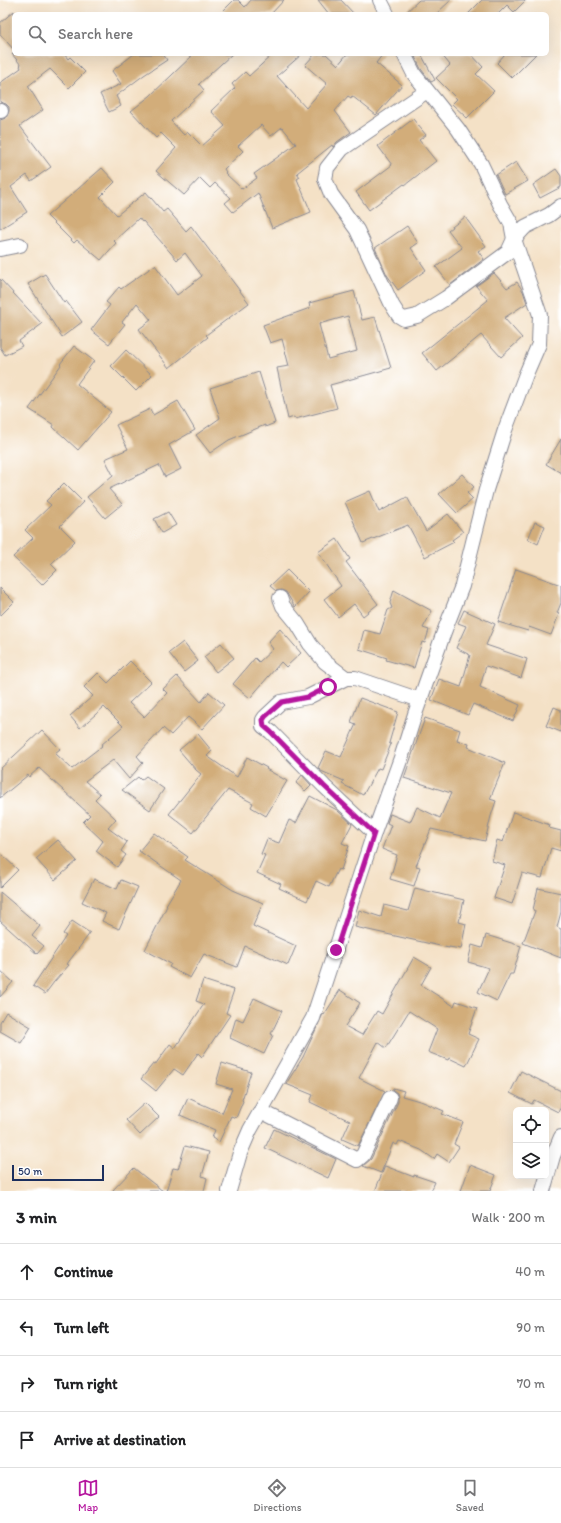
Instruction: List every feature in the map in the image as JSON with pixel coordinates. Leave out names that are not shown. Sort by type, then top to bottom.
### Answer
[{"type":"street","points":[[380,0],[386,12]]},
{"type":"street","points":[[229,1191],[240,1153],[250,1130],[313,1018],[374,833],[444,632],[462,586],[486,490],[505,430],[539,344],[540,315],[514,239],[511,223],[481,164],[458,128],[414,74],[405,56]]},
{"type":"street","points":[[428,91],[342,149],[327,168],[325,180],[332,194],[357,230],[392,305],[399,316],[404,319],[417,316],[446,298],[508,252],[514,239],[525,227],[549,215],[561,206]]},
{"type":"street","points":[[0,249],[20,245]]},
{"type":"street","points":[[280,598],[283,606],[310,644],[325,662],[346,678]]},
{"type":"street","points":[[374,833],[264,726],[263,720],[282,702],[308,697],[346,678],[355,678],[420,700]]},
{"type":"street","points":[[261,1111],[357,1160],[362,1155],[390,1098]]},
{"type":"street","points":[[543,1191],[553,1156],[561,1137]]},
{"type":"building","points":[[234,0],[238,0],[245,7],[251,0],[284,0],[273,12],[222,12]]},
{"type":"building","points":[[318,0],[341,0],[352,12],[327,12]]},
{"type":"building","points":[[419,0],[451,0],[438,12],[406,12]]},
{"type":"building","points":[[482,0],[526,0],[514,12],[507,5],[500,12],[470,12]]},
{"type":"building","points":[[12,13],[12,48],[0,34],[0,23]]},
{"type":"building","points":[[14,56],[66,56],[68,59],[70,57],[85,72],[69,88],[50,69],[28,86],[43,110],[20,126],[51,167],[31,181],[27,175],[11,187],[27,212],[0,229],[0,120],[6,118],[9,107],[0,102],[0,83],[21,68],[21,65]]},
{"type":"building","points":[[131,56],[164,56],[167,60],[116,96],[121,106],[109,112],[100,94],[121,84],[112,71]]},
{"type":"building","points":[[192,56],[230,56],[199,84],[204,90],[171,121],[184,135],[188,132],[202,146],[225,126],[211,111],[235,88],[232,84],[245,72],[249,76],[271,56],[300,56],[277,76],[306,108],[327,84],[305,65],[313,56],[328,56],[338,65],[345,56],[381,56],[376,63],[402,85],[376,115],[352,96],[351,98],[348,96],[335,111],[351,132],[297,173],[300,177],[297,179],[311,212],[272,228],[258,193],[233,212],[225,203],[231,198],[215,183],[210,188],[200,178],[184,195],[156,171],[176,148],[161,133],[156,138],[131,111],[150,96]],"holes":[[[261,125],[271,136],[282,127],[296,144],[254,174],[257,178],[242,189],[225,173],[226,172],[224,169],[243,151],[238,146]]]},
{"type":"building","points":[[422,56],[435,80],[431,82],[421,69],[415,57]]},
{"type":"building","points":[[443,56],[473,56],[483,67],[476,74],[494,91],[467,118],[452,104],[457,99],[436,78],[450,65]]},
{"type":"building","points":[[503,56],[534,56],[512,78],[497,63]]},
{"type":"building","points":[[413,119],[426,135],[419,140],[436,161],[369,210],[356,192],[392,165],[378,146]]},
{"type":"building","points":[[516,162],[528,181],[505,194],[496,175]]},
{"type":"building","points":[[102,168],[115,182],[100,197],[117,215],[146,192],[163,212],[167,209],[186,231],[191,226],[249,303],[206,335],[208,337],[169,368],[139,329],[151,320],[137,303],[122,322],[125,324],[109,344],[91,330],[110,305],[106,302],[119,287],[121,289],[155,265],[177,295],[202,276],[185,253],[177,260],[139,218],[114,241],[116,243],[101,260],[77,240],[74,243],[47,216]]},
{"type":"building","points":[[556,169],[561,176],[561,187],[540,198],[533,185]]},
{"type":"building","points":[[465,217],[486,246],[478,251],[484,259],[450,285],[436,267],[462,248],[448,230]]},
{"type":"building","points":[[407,226],[418,243],[411,248],[426,270],[398,290],[387,275],[375,248]]},
{"type":"building","points":[[494,273],[507,288],[517,282],[523,291],[527,303],[504,318],[522,338],[501,357],[481,335],[437,371],[422,353],[488,300],[476,286]]},
{"type":"building","points":[[45,274],[64,303],[66,301],[82,322],[62,337],[28,284]]},
{"type":"building","points":[[0,279],[42,324],[19,341],[22,346],[5,355],[0,347]]},
{"type":"building","points":[[354,291],[362,320],[375,317],[391,368],[330,385],[337,408],[295,419],[294,417],[288,419],[277,368],[289,366],[282,339],[270,343],[263,325],[310,308],[309,303]],"holes":[[[348,316],[357,351],[328,359],[319,324]]]},
{"type":"building","points":[[74,346],[94,361],[77,384],[111,412],[78,450],[53,427],[54,425],[29,409]]},
{"type":"building","points":[[126,350],[152,375],[136,391],[111,366]]},
{"type":"building","points":[[259,372],[275,423],[265,427],[265,425],[229,440],[210,453],[196,435],[220,418],[210,388]]},
{"type":"building","points":[[178,401],[195,430],[169,445],[181,469],[165,477],[159,465],[109,489],[122,504],[105,518],[87,497],[113,475],[105,459],[128,449],[116,425],[150,409],[153,415]]},
{"type":"building","points":[[561,439],[561,473],[546,464]]},
{"type":"building","points":[[462,474],[474,487],[467,493],[473,499],[457,513],[439,494]]},
{"type":"building","points":[[64,483],[83,502],[60,526],[75,541],[51,564],[57,570],[42,585],[13,557],[33,538],[25,530],[51,505],[46,501]]},
{"type":"building","points":[[370,491],[379,512],[407,497],[426,531],[448,514],[463,532],[452,540],[454,542],[425,557],[408,525],[363,543],[345,502]]},
{"type":"building","points":[[168,512],[176,525],[162,533],[154,519]]},
{"type":"building","points":[[535,522],[545,526],[538,544],[528,539]]},
{"type":"building","points":[[337,539],[350,559],[346,562],[378,604],[363,616],[354,604],[338,617],[324,599],[341,586],[318,552]]},
{"type":"building","points":[[516,569],[561,585],[561,603],[557,613],[559,614],[551,635],[529,627],[528,631],[498,622]]},
{"type":"building","points":[[287,570],[309,592],[295,607],[286,592],[281,590],[276,591],[270,586]]},
{"type":"building","points":[[0,588],[14,602],[0,616]]},
{"type":"building","points":[[394,590],[432,611],[423,628],[429,630],[425,643],[422,642],[414,668],[386,660],[387,658],[359,649],[364,630],[380,634],[388,610],[392,608],[390,603]]},
{"type":"building","points":[[464,610],[495,624],[486,645],[527,659],[521,678],[486,666],[480,687],[520,705],[513,721],[473,704],[468,715],[431,700],[439,679],[461,687],[470,655],[456,648],[466,626],[458,623]]},
{"type":"building","points":[[280,629],[301,653],[286,667],[281,662],[250,698],[233,684],[255,658],[259,662],[273,649],[268,642]]},
{"type":"building","points":[[183,642],[198,661],[184,672],[169,653]]},
{"type":"building","points":[[221,643],[234,658],[216,672],[204,657]]},
{"type":"building","points":[[130,661],[151,682],[129,703],[144,717],[167,693],[163,689],[177,676],[201,702],[209,692],[224,705],[202,729],[188,717],[171,735],[163,728],[137,756],[143,763],[129,779],[113,760],[85,781],[100,794],[95,799],[116,819],[108,828],[127,842],[121,851],[126,855],[117,867],[96,851],[103,841],[83,822],[90,815],[39,768],[0,798],[0,769],[42,730],[60,749],[55,753],[72,769],[102,746],[101,745],[123,726],[104,707],[80,728],[70,716],[93,696],[84,687],[98,673],[108,683]]},
{"type":"building","points":[[360,698],[398,712],[389,743],[391,744],[381,769],[378,768],[363,795],[342,784],[344,781],[321,771],[318,768],[326,751],[341,757],[356,724],[351,722]]},
{"type":"building","points":[[554,707],[561,710],[561,732],[546,726]]},
{"type":"building","points":[[425,718],[460,730],[457,740],[469,744],[468,747],[505,763],[490,799],[496,801],[485,841],[431,829],[416,866],[420,867],[414,886],[390,879],[397,855],[382,849],[391,825],[387,823],[390,814],[410,822],[417,807],[440,818],[451,793],[404,778]]},
{"type":"building","points":[[198,734],[212,751],[207,756],[237,777],[247,757],[287,781],[266,816],[251,807],[253,803],[228,790],[193,833],[169,814],[201,774],[179,750]]},
{"type":"building","points":[[302,775],[311,785],[305,791],[296,783]]},
{"type":"building","points":[[146,776],[164,789],[150,810],[122,790],[138,777],[141,780]]},
{"type":"building","points":[[310,796],[337,810],[352,824],[342,843],[349,846],[341,870],[338,869],[329,887],[316,881],[307,901],[279,888],[281,884],[257,873],[265,855],[261,854],[267,839],[279,843],[289,820],[296,823]]},
{"type":"building","points":[[513,812],[550,825],[549,828],[561,831],[561,851],[551,848],[542,878],[522,873],[512,904],[494,898],[505,865],[492,861],[497,840],[503,842]]},
{"type":"building","points":[[154,833],[188,857],[185,860],[233,890],[263,903],[253,926],[296,946],[288,965],[245,946],[237,967],[204,954],[190,978],[169,967],[171,964],[145,950],[167,906],[166,905],[181,880],[139,851]]},
{"type":"building","points":[[58,840],[77,861],[55,880],[36,859]]},
{"type":"building","points":[[0,853],[18,870],[0,888]]},
{"type":"building","points":[[94,879],[117,889],[121,880],[138,887],[119,929],[102,921],[106,913],[82,902]]},
{"type":"building","points":[[415,888],[464,900],[459,922],[466,924],[461,949],[449,948],[355,927],[359,910],[381,917],[384,905],[408,911]]},
{"type":"building","points":[[538,888],[561,893],[561,912],[557,927],[561,929],[561,958],[523,943],[535,911],[533,910]]},
{"type":"building","points":[[0,892],[40,926],[32,936],[44,946],[37,954],[0,921]]},
{"type":"building","points":[[72,921],[90,933],[67,964],[69,965],[45,994],[33,986],[66,936],[63,934]]},
{"type":"building","points":[[486,935],[521,946],[513,974],[510,974],[497,1001],[478,992],[489,968],[468,962],[472,945],[482,948]]},
{"type":"building","points":[[414,957],[431,967],[421,985],[454,1006],[456,1001],[477,1008],[468,1034],[479,1039],[466,1066],[449,1058],[448,1060],[428,1052],[437,1029],[409,1011],[386,1048],[378,1042],[359,1078],[385,1091],[358,1146],[342,1139],[350,1121],[310,1102],[313,1095],[286,1084],[303,1057],[323,1014],[324,1015],[340,990],[360,1003],[345,1026],[362,1035],[377,1011],[382,1014]]},
{"type":"building","points":[[0,970],[13,982],[0,997]]},
{"type":"building","points":[[203,980],[234,990],[226,1013],[230,1015],[202,1057],[198,1053],[183,1075],[174,1069],[156,1091],[141,1079],[153,1064],[155,1065],[170,1044],[175,1048],[204,1004],[196,1001]]},
{"type":"building","points":[[254,998],[282,1011],[271,1034],[273,1035],[264,1054],[230,1038],[236,1018],[243,1021]]},
{"type":"building","points":[[6,1012],[31,1027],[21,1043],[0,1031],[0,1022]]},
{"type":"building","points":[[222,1063],[251,1072],[242,1100],[243,1101],[236,1118],[231,1116],[219,1142],[212,1138],[215,1130],[180,1115],[188,1098],[222,1113],[232,1089],[216,1084]]},
{"type":"building","points":[[521,1071],[561,1091],[561,1107],[558,1112],[534,1100],[532,1104],[510,1093]]},
{"type":"building","points":[[393,1088],[404,1091],[402,1096],[423,1102],[444,1111],[442,1114],[463,1122],[454,1144],[459,1147],[449,1162],[437,1154],[434,1159],[421,1150],[399,1141],[397,1145],[393,1143],[381,1173],[363,1166],[371,1159],[398,1102],[397,1093],[393,1090]]},
{"type":"building","points":[[145,1103],[159,1117],[140,1135],[126,1120]]},
{"type":"building","points":[[274,1129],[336,1159],[328,1178],[265,1148]]},
{"type":"building","points":[[185,1146],[209,1152],[202,1176],[207,1178],[204,1191],[166,1191],[173,1168],[178,1169]]},
{"type":"building","points":[[470,1165],[496,1175],[490,1191],[461,1191]]},
{"type":"building","points":[[385,1166],[414,1177],[414,1175],[435,1182],[431,1191],[375,1191]]},
{"type":"building","points":[[134,1168],[146,1178],[163,1191],[112,1191]]},
{"type":"route","points":[[328,687],[308,697],[282,702],[263,720],[264,726],[374,833],[336,950]]}]
